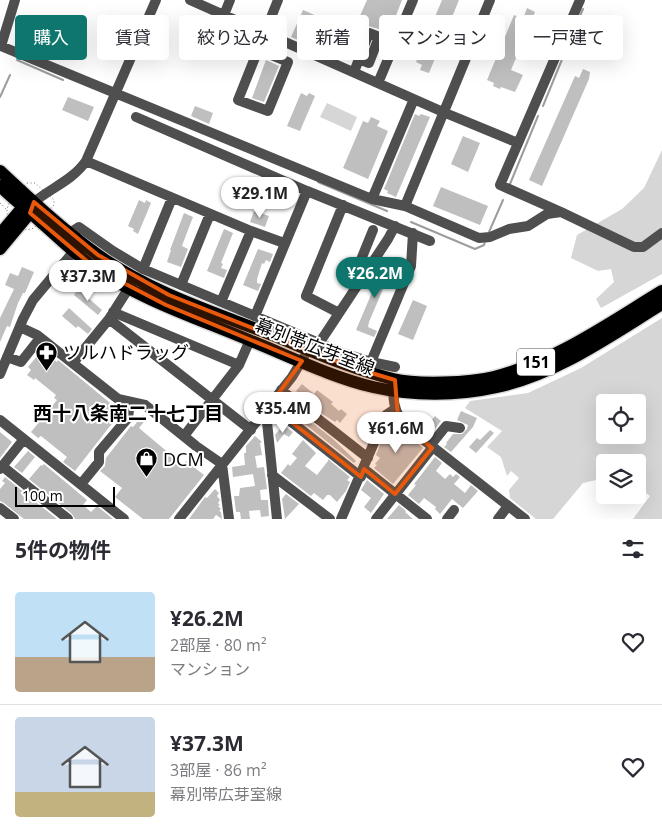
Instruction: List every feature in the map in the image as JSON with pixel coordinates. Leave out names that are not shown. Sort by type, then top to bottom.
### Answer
[{"type":"main road","points":[[0,171],[29,207]]},
{"type":"main road","points":[[0,186],[29,207]]},
{"type":"main road","points":[[0,234],[29,207]]},
{"type":"main road","points":[[0,249],[29,207]]},
{"type":"main road","name":"幕別帯広芽室線","points":[[29,207],[70,233],[98,255],[169,295],[351,367],[440,394],[498,387],[537,374],[593,346],[662,304]]},
{"type":"main road","name":"幕別帯広芽室線","points":[[29,207],[74,251],[95,268],[136,278],[166,305],[302,361],[365,384],[394,379],[440,382],[494,377],[544,359],[584,338],[662,291]]},
{"type":"street","points":[[15,0],[1,46],[372,199],[405,206],[479,238],[509,229],[528,226],[547,214],[561,212]]},
{"type":"street","points":[[29,207],[45,192],[74,176],[86,161],[156,0]]},
{"type":"street","points":[[190,0],[224,15],[230,0]]},
{"type":"street","points":[[273,15],[278,0]]},
{"type":"street","points":[[407,15],[413,0]]},
{"type":"street","points":[[405,206],[490,0]]},
{"type":"street","points":[[579,0],[500,185],[634,247],[643,247],[662,233]]},
{"type":"street","points":[[354,72],[359,59],[369,63],[379,37]]},
{"type":"street","points":[[287,42],[443,112],[518,143]]},
{"type":"street","points":[[259,50],[288,62],[268,111],[238,100],[259,50]]},
{"type":"street","points":[[378,83],[388,60]]},
{"type":"street","points":[[372,199],[414,99]]},
{"type":"street","points":[[136,117],[306,191],[430,241]]},
{"type":"street","points":[[86,161],[210,214],[284,243]]},
{"type":"street","points":[[255,316],[306,191]]},
{"type":"street","points":[[73,364],[111,316],[136,278],[172,198]]},
{"type":"street","points":[[339,313],[306,296],[343,205]]},
{"type":"street","points":[[181,285],[210,214]]},
{"type":"street","points":[[352,282],[395,226]]},
{"type":"street","points":[[320,342],[339,313],[362,268],[373,230]]},
{"type":"street","points":[[221,302],[252,231]]},
{"type":"street","points":[[371,362],[411,266],[412,233]]},
{"type":"street","points":[[0,374],[33,300],[74,251]]},
{"type":"street","points":[[136,278],[181,285],[343,353],[371,362],[394,379],[395,409],[398,418],[431,447],[525,519]]},
{"type":"street","points":[[111,316],[239,365]]},
{"type":"street","points":[[111,316],[251,430]]},
{"type":"street","points":[[20,327],[40,338],[118,399],[145,404],[222,464],[228,519]]},
{"type":"street","points":[[7,357],[20,362],[40,338]]},
{"type":"street","points":[[184,436],[239,365],[250,340]]},
{"type":"street","points":[[180,519],[282,390],[308,349]]},
{"type":"street","points":[[282,390],[368,458]]},
{"type":"street","points":[[81,484],[99,462],[99,452],[128,418],[130,402]]},
{"type":"street","points":[[270,405],[427,519]]},
{"type":"street","points":[[341,519],[386,415],[395,409]]},
{"type":"street","points":[[262,415],[267,422],[277,519]]},
{"type":"street","points":[[0,420],[123,519]]},
{"type":"street","points":[[376,519],[446,426],[460,428]]},
{"type":"street","points":[[24,439],[1,468],[68,519]]},
{"type":"street","points":[[272,475],[330,519]]},
{"type":"street","points":[[498,519],[508,506]]},
{"type":"street","points":[[0,508],[14,519]]},
{"type":"street","points":[[447,519],[454,510]]},
{"type":"path","points":[[0,203],[6,209]]},
{"type":"highlighted area","points":[[34,202],[98,255],[169,295],[351,367],[395,380],[398,418],[432,448],[395,494],[364,469],[361,477],[270,405],[302,361],[166,305],[95,268],[30,213]]},
{"type":"shaded area","points":[[327,103],[357,117],[351,131],[320,117]]},
{"type":"shaded area","points":[[662,150],[662,274],[601,308],[596,299],[614,282],[611,269],[598,271],[571,258],[577,235],[622,209],[644,188]]},
{"type":"shaded area","points":[[662,318],[662,519],[633,519],[646,504],[650,496],[646,493],[646,454],[596,454],[596,480],[583,483],[553,519],[536,519],[510,498],[509,490],[519,478],[511,471],[507,476],[501,457],[487,447],[502,431],[465,408],[470,401],[528,393],[581,368]]},
{"type":"building","points":[[367,0],[402,0],[396,15],[379,15],[379,29],[369,26],[369,15],[360,15]]},
{"type":"building","points":[[442,0],[459,0],[453,15],[436,15]]},
{"type":"building","points":[[527,8],[535,12],[534,15],[524,15]]},
{"type":"building","points":[[303,10],[315,15],[301,15]]},
{"type":"building","points":[[514,15],[515,60],[511,70],[523,75],[515,92],[493,86],[494,83],[487,80],[495,60],[505,60],[505,37]]},
{"type":"building","points":[[297,24],[297,40],[291,37]]},
{"type":"building","points":[[266,60],[279,66],[264,102],[252,98]]},
{"type":"building","points":[[417,60],[434,60],[429,73],[420,70],[422,65],[416,62]]},
{"type":"building","points":[[583,69],[590,72],[589,79],[542,186],[529,180],[575,76],[579,78]]},
{"type":"building","points":[[301,93],[307,96],[309,93],[315,96],[300,131],[287,126]]},
{"type":"building","points":[[68,97],[94,107],[88,121],[62,110]]},
{"type":"building","points":[[195,106],[213,113],[209,124],[191,116]]},
{"type":"building","points":[[415,114],[430,117],[396,197],[387,193],[388,191],[384,189]]},
{"type":"building","points":[[371,117],[380,121],[377,126],[388,131],[368,179],[343,168],[363,121],[368,123]]},
{"type":"building","points":[[463,136],[480,143],[468,172],[451,164]]},
{"type":"building","points":[[441,187],[488,206],[480,225],[433,206]]},
{"type":"building","points":[[139,200],[145,203],[146,200],[151,203],[138,234],[128,226]]},
{"type":"building","points":[[254,211],[269,216],[265,227],[250,222]]},
{"type":"building","points":[[184,213],[193,217],[182,246],[188,249],[181,267],[167,262]]},
{"type":"building","points":[[224,229],[233,233],[221,263],[223,264],[221,268],[227,270],[224,278],[207,271]]},
{"type":"building","points":[[258,249],[273,254],[270,262],[266,260],[264,264],[262,263],[257,279],[257,283],[261,284],[258,291],[243,285]]},
{"type":"building","points":[[387,257],[395,261],[369,322],[368,327],[377,331],[374,337],[356,330]]},
{"type":"building","points":[[22,267],[34,272],[25,293],[23,293],[18,303],[10,327],[7,326],[0,342],[0,318],[14,289],[5,285],[10,273],[18,276]]},
{"type":"building","points":[[78,289],[102,310],[98,315],[74,295]]},
{"type":"building","points":[[413,300],[427,306],[413,340],[398,334]]},
{"type":"building","points":[[69,308],[92,329],[88,334],[78,326],[76,328],[62,316]]},
{"type":"building","points":[[42,350],[57,362],[58,360],[121,412],[75,471],[63,462],[67,457],[41,436],[38,438],[31,432],[57,400],[54,398],[56,395],[35,378],[34,380],[27,375],[31,370],[28,367]]},
{"type":"building","points":[[302,384],[314,394],[317,390],[333,402],[331,404],[339,411],[341,409],[347,414],[340,423],[324,415],[309,402],[311,399],[303,393],[301,395],[296,391]]},
{"type":"building","points":[[289,405],[333,439],[356,461],[354,463],[286,409]]},
{"type":"building","points":[[461,411],[477,418],[473,427],[451,452],[444,447],[446,443],[453,434],[462,434],[468,425],[457,420]]},
{"type":"building","points":[[143,415],[147,418],[139,428],[183,465],[186,461],[204,475],[169,519],[143,519],[115,497],[122,488],[100,471],[105,466],[106,458],[131,426],[133,427]]},
{"type":"building","points":[[435,416],[441,421],[429,436],[423,431]]},
{"type":"building","points":[[394,425],[423,448],[393,484],[374,468],[380,458],[376,455],[380,445]]},
{"type":"building","points":[[286,427],[293,432],[289,437],[284,434],[277,443],[275,435],[281,428],[284,430]]},
{"type":"building","points":[[490,430],[494,433],[476,453],[469,447],[477,438],[480,440]]},
{"type":"building","points":[[0,432],[12,442],[0,458]]},
{"type":"building","points":[[255,436],[262,442],[260,443],[262,455],[255,456],[257,468],[264,467],[267,489],[260,490],[261,500],[268,500],[269,516],[261,517],[260,510],[249,511],[250,519],[241,519],[240,512],[236,512],[234,496],[239,496],[240,488],[255,486],[253,474],[233,477],[232,467],[245,465],[244,453],[246,453],[246,446]]},
{"type":"building","points":[[303,440],[316,453],[305,466],[317,475],[328,459],[350,477],[347,480],[350,482],[346,491],[337,502],[330,495],[327,495],[323,500],[314,493],[311,496],[281,473],[288,464],[290,466],[297,458],[292,454]]},
{"type":"building","points":[[28,451],[35,457],[22,473],[14,467]]},
{"type":"building","points":[[435,457],[442,463],[436,471],[445,479],[450,474],[453,477],[456,474],[460,477],[454,484],[465,493],[471,485],[478,491],[463,508],[452,499],[440,514],[435,509],[436,507],[424,498],[419,504],[408,495]]},
{"type":"building","points":[[44,464],[87,500],[83,505],[91,512],[97,506],[113,519],[75,519],[72,514],[29,479]]},
{"type":"building","points":[[5,477],[57,519],[24,519],[0,501],[0,489],[5,483],[2,481]]},
{"type":"building","points":[[367,480],[384,494],[371,513],[364,507],[371,498],[361,490]]},
{"type":"building","points":[[215,489],[219,493],[217,496],[220,500],[218,503],[220,505],[218,506],[221,509],[219,511],[221,512],[222,519],[216,515],[213,519],[189,519],[205,497],[207,498]]},
{"type":"building","points":[[286,494],[299,504],[285,519],[282,499]]},
{"type":"building","points":[[399,505],[405,512],[413,519],[387,519]]},
{"type":"waterway","points":[[580,15],[583,9]]},
{"type":"waterway","points":[[17,60],[63,80]]},
{"type":"waterway","points":[[543,106],[562,60]]},
{"type":"waterway","points":[[0,97],[10,75]]},
{"type":"waterway","points":[[510,184],[538,116]]},
{"type":"waterway","points":[[318,182],[387,211]]},
{"type":"waterway","points":[[489,232],[503,200]]},
{"type":"waterway","points":[[411,222],[475,249],[484,245],[485,241]]},
{"type":"place","name":"ツルハドラッグ","points":[[47,371]]},
{"type":"place","name":"DCM","points":[[147,478]]},
{"type":"district","name":"西十八条南二十七丁目","points":[[128,413]]}]
